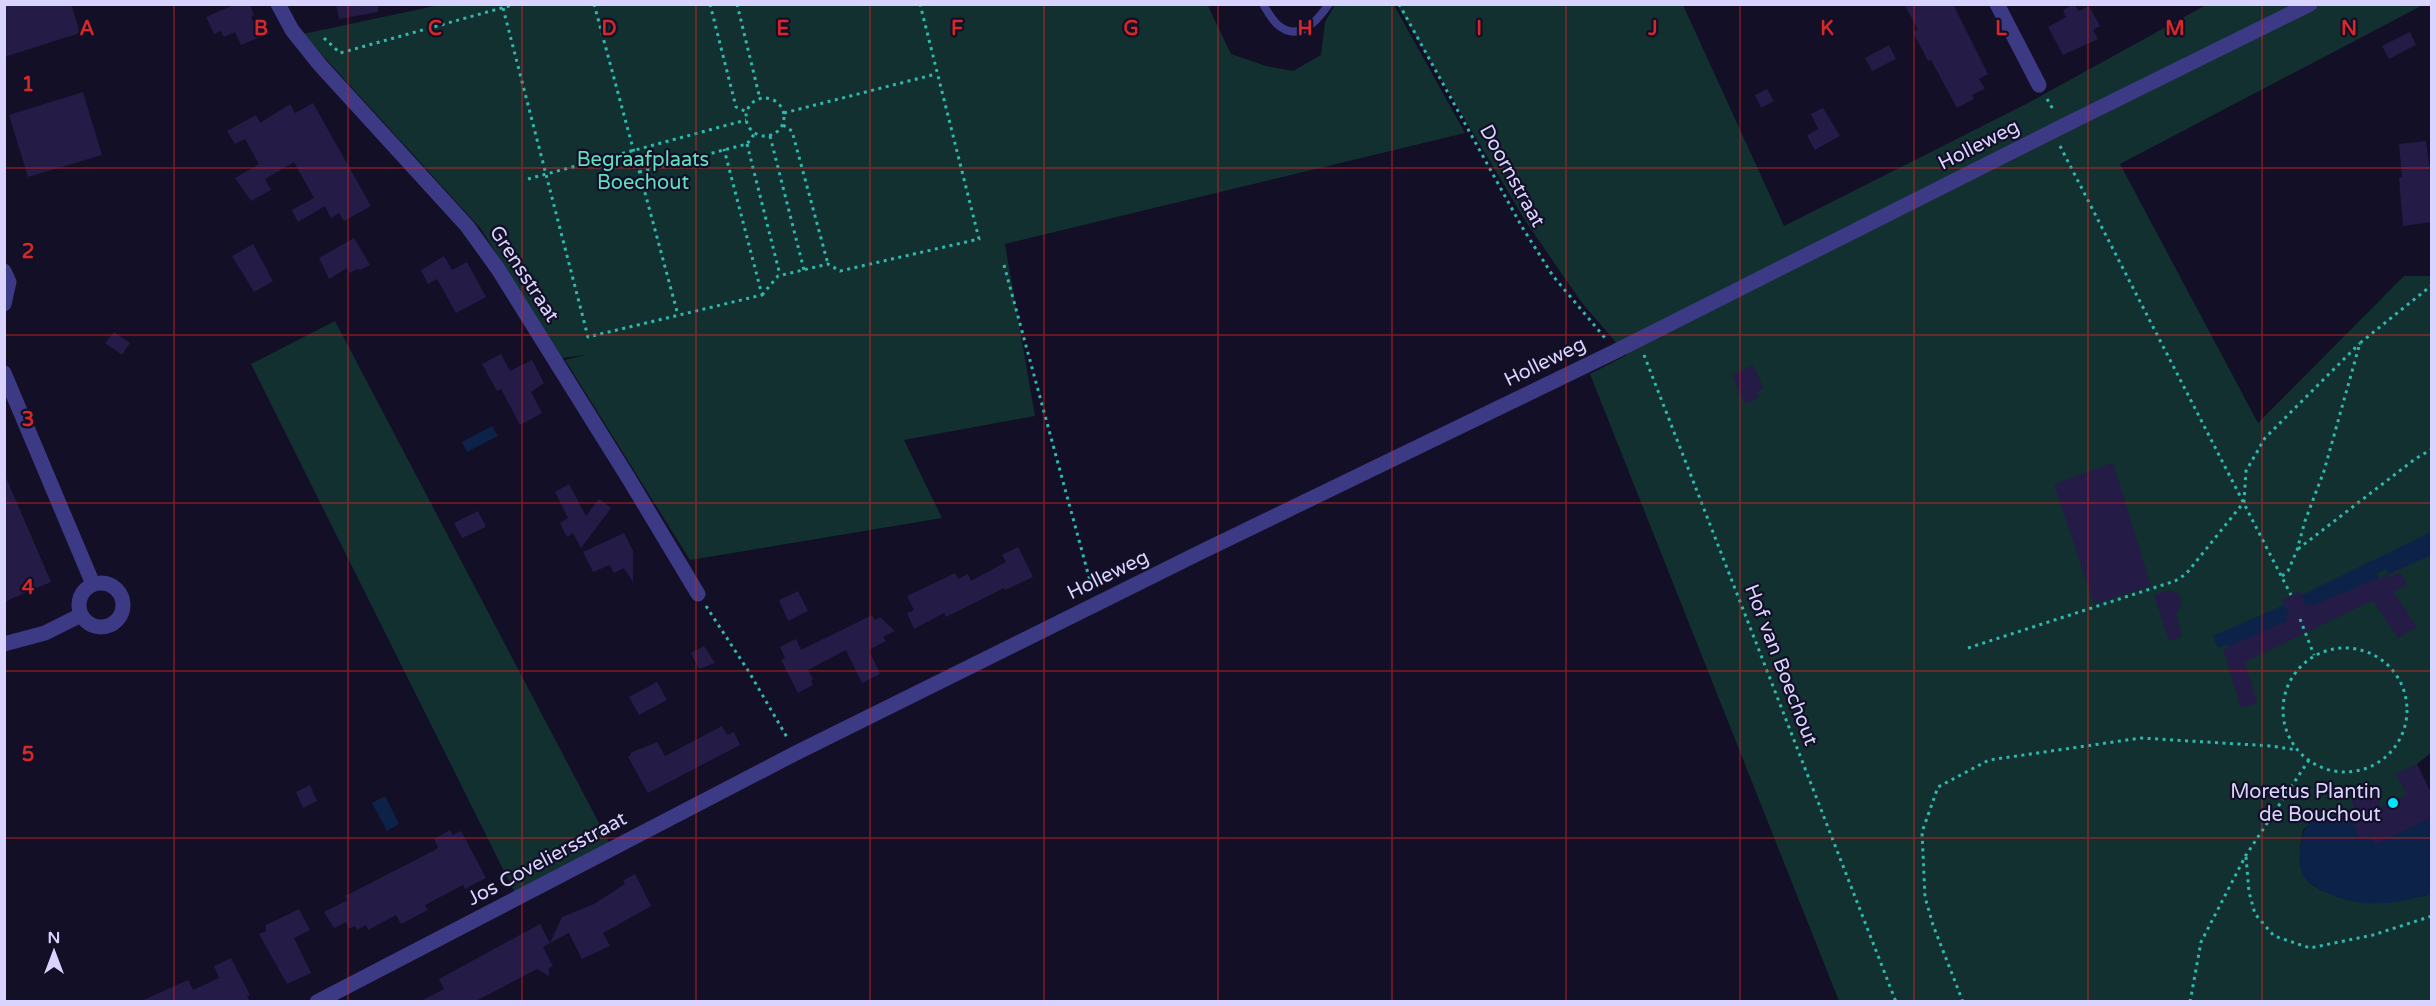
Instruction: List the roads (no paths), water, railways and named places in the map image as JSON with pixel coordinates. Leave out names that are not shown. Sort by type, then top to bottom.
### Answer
[{"type":"street","name":"Grensstraat","points":[[278,4],[292,30],[320,65],[454,211],[498,269],[698,594]]},
{"type":"street","points":[[1997,4],[2039,85]]},
{"type":"street","name":"Holleweg","points":[[796,753],[1616,351],[2310,4]]},
{"type":"street","points":[[4,271],[9,282],[4,304]]},
{"type":"street","points":[[4,373],[93,584]]},
{"type":"street","points":[[106,583],[119,591],[124,604],[122,614],[113,624],[99,627],[89,623],[81,615],[78,606],[80,597],[83,591],[93,584],[106,583]]},
{"type":"street","points":[[4,644],[45,633],[81,615]]},
{"type":"street","name":"Jos Coveliersstraat","points":[[317,1002],[796,753]]},
{"type":"lane","points":[[1263,4],[1277,24],[1288,30],[1300,32],[1318,20],[1329,4]]},
{"type":"water","points":[[492,426],[498,436],[467,452],[462,442]]},
{"type":"water","points":[[2431,532],[2431,555],[2389,574],[2386,569],[2376,574],[2379,578],[2306,606],[2302,595]]},
{"type":"water","points":[[2284,605],[2289,614],[2286,616],[2287,621],[2229,647],[2228,644],[2218,648],[2213,636]]},
{"type":"water","points":[[385,796],[399,824],[387,831],[372,803]]},
{"type":"water","points":[[2320,816],[2349,817],[2361,840],[2371,836],[2375,845],[2431,817],[2431,894],[2397,902],[2362,903],[2333,895],[2312,884],[2302,873],[2300,849],[2306,828],[2311,821]]},
{"type":"place","name":"Moretus Plantin de Bouchout","points":[[2393,803]]},
{"type":"park label","name":"Begraafplaats Boechout","points":[[643,172]]}]
